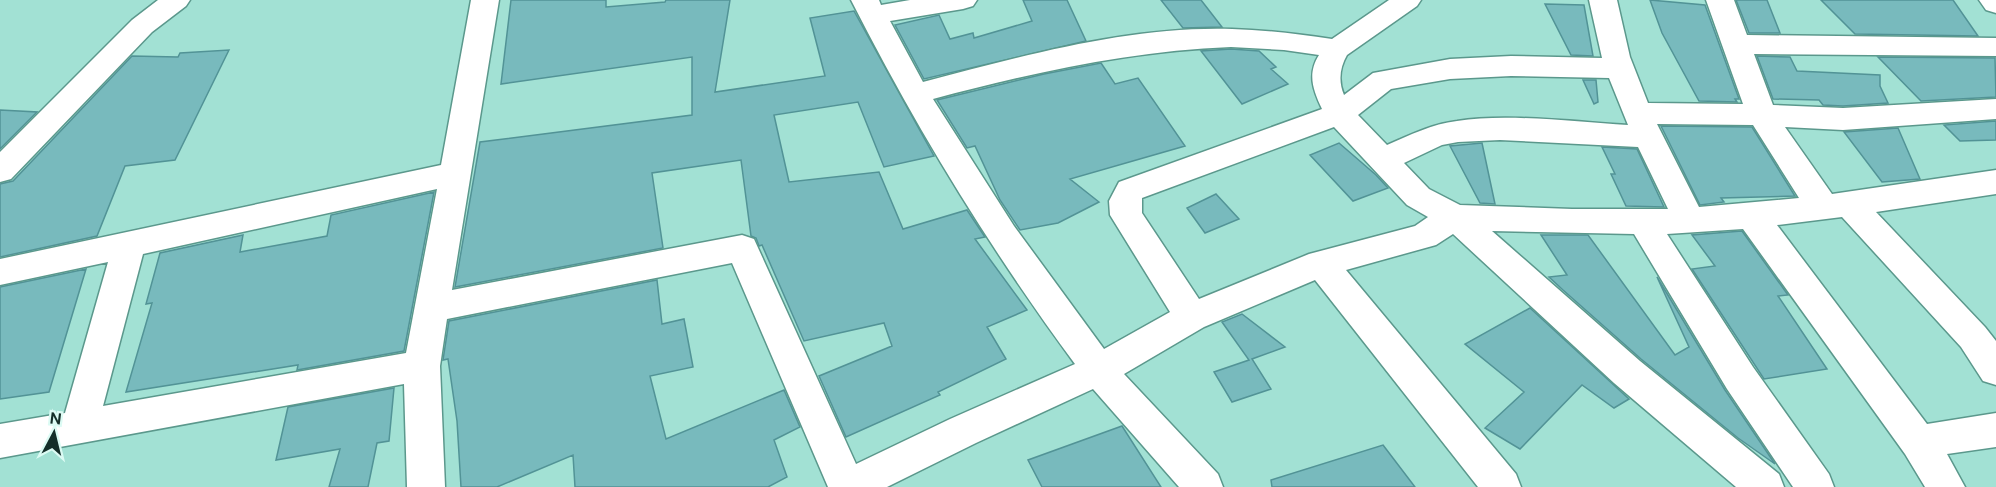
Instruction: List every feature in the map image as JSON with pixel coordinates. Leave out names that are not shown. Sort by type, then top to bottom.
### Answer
[{"type":"street","points":[[0,171],[142,26],[176,0]]},
{"type":"street","points":[[426,487],[422,366],[485,0]]},
{"type":"street","points":[[963,0],[869,8],[915,94],[1003,237],[1100,370],[1204,487]]},
{"type":"street","points":[[1407,0],[1337,49],[1326,68],[1327,88],[1339,114],[1418,197],[1455,218],[1627,372],[1765,487]]},
{"type":"street","points":[[1720,0],[1762,116],[1809,189],[1837,205],[1973,337],[1996,370]]},
{"type":"street","points":[[1993,0],[1996,4]]},
{"type":"street","points":[[1595,1],[1619,68],[1689,219]]},
{"type":"street","points":[[915,94],[1041,61],[1145,44],[1248,39],[1305,42],[1337,49]]},
{"type":"street","points":[[1735,44],[1996,46]]},
{"type":"street","points":[[1192,317],[1126,215],[1125,201],[1130,190],[1339,114],[1383,80],[1439,71],[1511,66],[1619,68]]},
{"type":"street","points":[[1384,159],[1435,136],[1458,131],[1644,125],[1762,116],[1843,119],[1996,109]]},
{"type":"street","points":[[0,272],[457,173]]},
{"type":"street","points":[[433,308],[742,248],[861,484],[1100,370],[1192,317],[1321,263],[1424,236],[1455,218],[1643,222],[1751,215],[1996,182]]},
{"type":"street","points":[[1751,215],[1918,442],[1946,487]]},
{"type":"street","points":[[1643,222],[1740,378],[1815,487]]},
{"type":"street","points":[[79,428],[129,245]]},
{"type":"street","points":[[1321,263],[1502,487]]},
{"type":"street","points":[[0,441],[422,366]]},
{"type":"street","points":[[1918,442],[1996,430]]},
{"type":"building","points":[[511,0],[606,0],[606,7],[665,2],[666,0],[730,0],[715,92],[825,76],[810,18],[854,11],[934,156],[884,167],[858,102],[774,115],[789,182],[879,172],[903,229],[967,210],[985,237],[975,239],[1027,310],[987,327],[1006,359],[938,392],[940,395],[846,437],[819,376],[892,346],[884,323],[804,341],[762,245],[759,246],[756,238],[751,236],[741,160],[652,173],[663,248],[455,287],[480,142],[692,115],[692,57],[501,84]]},
{"type":"building","points":[[1023,0],[1067,0],[1086,41],[924,79],[895,25],[939,15],[950,39],[973,33],[974,38],[1032,21]]},
{"type":"building","points":[[1161,0],[1201,0],[1222,27],[1183,28]]},
{"type":"building","points":[[1650,0],[1705,5],[1739,99],[1735,99],[1737,102],[1699,101],[1662,33]]},
{"type":"building","points":[[1736,0],[1767,0],[1780,33],[1749,33]]},
{"type":"building","points":[[1821,0],[1953,0],[1978,36],[1855,34]]},
{"type":"building","points":[[1545,4],[1584,5],[1593,56],[1571,55]]},
{"type":"building","points":[[1231,49],[1259,51],[1276,67],[1271,69],[1288,84],[1242,104],[1201,51]]},
{"type":"building","points":[[229,50],[175,160],[125,166],[97,236],[0,257],[0,184],[13,181],[132,56],[178,57],[180,53]]},
{"type":"building","points":[[1757,56],[1790,57],[1797,71],[1880,75],[1880,86],[1888,103],[1843,106],[1823,105],[1819,100],[1773,99]]},
{"type":"building","points":[[1878,57],[1995,58],[1996,97],[1921,101]]},
{"type":"building","points":[[1101,63],[1115,84],[1138,78],[1185,146],[1070,179],[1099,202],[1058,223],[1020,230],[1000,200],[975,146],[967,148],[937,100],[1044,74]]},
{"type":"building","points":[[1583,80],[1596,80],[1598,102],[1594,104]]},
{"type":"building","points":[[0,110],[37,112],[0,149]]},
{"type":"building","points":[[1996,121],[1996,140],[1960,141],[1944,125]]},
{"type":"building","points":[[1661,126],[1752,127],[1795,196],[1721,198],[1724,202],[1700,205]]},
{"type":"building","points":[[1898,128],[1920,179],[1882,182],[1844,132]]},
{"type":"building","points":[[1339,143],[1388,188],[1353,201],[1310,155]]},
{"type":"building","points":[[1482,143],[1495,204],[1480,203],[1450,146]]},
{"type":"building","points":[[1602,147],[1637,149],[1664,207],[1626,206],[1611,174],[1615,174]]},
{"type":"building","points":[[434,192],[404,351],[297,370],[298,365],[126,392],[152,303],[146,304],[160,253],[243,235],[240,252],[327,236],[331,215]]},
{"type":"building","points":[[1216,194],[1239,219],[1205,233],[1187,208]]},
{"type":"building","points":[[1742,231],[1788,295],[1778,296],[1827,369],[1764,379],[1692,269],[1715,266],[1692,235]]},
{"type":"building","points":[[1541,235],[1588,235],[1675,355],[1689,347],[1657,277],[1725,390],[1775,464],[1738,438],[1641,359],[1549,277],[1567,275]]},
{"type":"building","points":[[86,269],[49,392],[0,399],[0,287]]},
{"type":"building","points":[[657,280],[662,324],[684,319],[693,367],[650,376],[666,439],[784,390],[800,427],[774,440],[787,477],[768,487],[575,487],[573,455],[497,487],[461,487],[457,421],[448,359],[443,360],[449,321]]},
{"type":"building","points":[[1530,308],[1629,399],[1614,408],[1582,385],[1520,449],[1485,428],[1524,392],[1465,344]]},
{"type":"building","points":[[1242,314],[1285,347],[1252,359],[1271,389],[1232,402],[1214,372],[1249,360],[1222,322]]},
{"type":"building","points":[[394,388],[389,441],[377,443],[368,487],[329,487],[340,449],[276,460],[288,407]]},
{"type":"building","points":[[1122,426],[1161,487],[1042,487],[1028,460]]},
{"type":"building","points":[[1383,445],[1415,487],[1272,487],[1271,480]]}]
